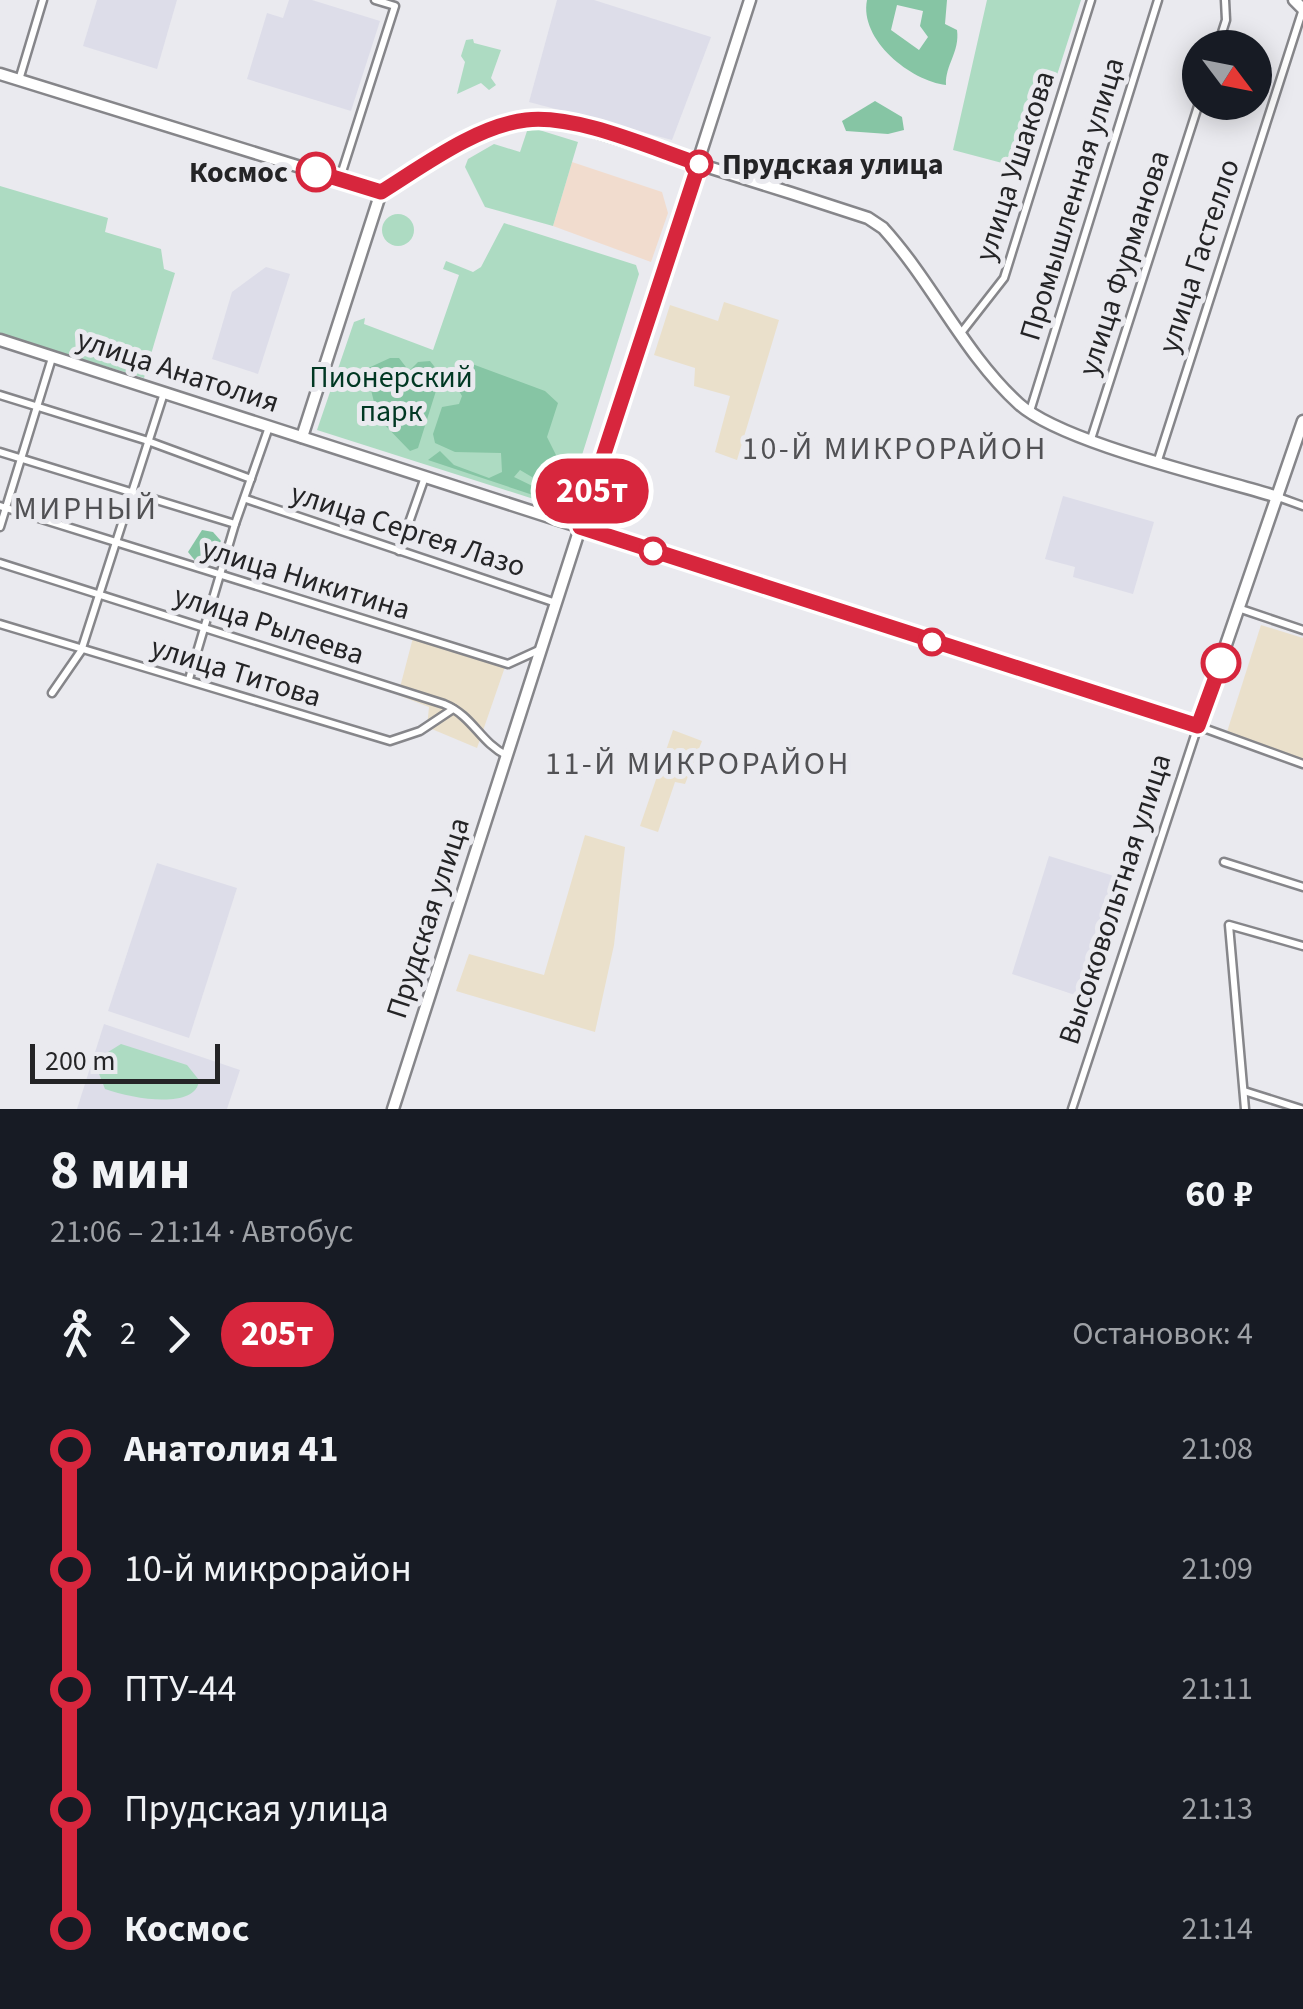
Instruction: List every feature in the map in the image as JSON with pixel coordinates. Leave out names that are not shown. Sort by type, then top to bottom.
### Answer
[{"type":"street","points":[[19,80],[43,0]]},
{"type":"street","points":[[340,180],[395,6],[375,0]]},
{"type":"street","name":"Прудская улица","points":[[393,1109],[750,0]]},
{"type":"street","name":"улица Ушакова","points":[[960,334],[1004,278],[1091,0]]},
{"type":"street","name":"Промышленная улица","points":[[1030,412],[1158,0]]},
{"type":"street","points":[[1223,30],[1225,0]]},
{"type":"street","name":"улица Гастелло","points":[[1158,460],[1299,4]]},
{"type":"street","points":[[0,74],[381,192]]},
{"type":"street","points":[[302,437],[381,192],[463,144],[531,119],[568,123],[880,225],[960,334],[1030,412],[1091,439],[1303,506]]},
{"type":"street","name":"улица Фурманова","points":[[1091,439],[1194,120]]},
{"type":"street","name":"улица Анатолия","points":[[0,340],[1198,726]]},
{"type":"street","points":[[0,527],[3,507],[53,357]]},
{"type":"street","points":[[52,693],[81,651],[145,440],[164,393]]},
{"type":"street","name":"улица Сергея Лазо","points":[[0,395],[145,440],[251,479]]},
{"type":"street","name":"Высоковольтная улица","points":[[1072,1109],[1303,421]]},
{"type":"street","points":[[189,679],[269,426]]},
{"type":"street","points":[[0,452],[235,524]]},
{"type":"street","points":[[400,551],[425,477]]},
{"type":"street","name":"улица Сергея Лазо","points":[[246,499],[556,603]]},
{"type":"street","name":"улица Никитина","points":[[3,507],[115,545],[508,664],[540,649]]},
{"type":"street","name":"улица Рылеева","points":[[0,563],[454,708]]},
{"type":"street","points":[[1241,609],[1303,630]]},
{"type":"street","name":"улица Титова","points":[[0,624],[390,741],[420,731],[454,708]]},
{"type":"street","points":[[454,708],[463,712],[487,746],[506,756]]},
{"type":"street","points":[[1198,726],[1303,764]]},
{"type":"street","points":[[1224,862],[1303,887]]},
{"type":"street","points":[[1245,1109],[1229,925],[1303,946]]},
{"type":"street","points":[[1244,1091],[1301,1109]]},
{"type":"shaded area","points":[[97,0],[177,0],[157,69],[83,46]]},
{"type":"shaded area","points":[[289,0],[312,0],[380,21],[351,111],[247,79],[267,13],[283,18]]},
{"type":"shaded area","points":[[557,0],[594,0],[711,37],[672,140],[529,102]]},
{"type":"shaded area","points":[[572,162],[662,192],[668,213],[651,262],[553,226]]},
{"type":"shaded area","points":[[266,267],[290,274],[258,374],[212,359],[232,292]]},
{"type":"shaded area","points":[[724,302],[779,320],[737,460],[715,452],[730,396],[694,386],[695,368],[654,355],[670,305],[718,321]]},
{"type":"shaded area","points":[[1063,496],[1154,522],[1133,594],[1073,577],[1075,567],[1045,559]]},
{"type":"shaded area","points":[[1261,625],[1303,638],[1303,759],[1226,735]]},
{"type":"shaded area","points":[[415,630],[507,661],[477,748],[427,727],[429,707],[398,695]]},
{"type":"shaded area","points":[[673,730],[702,741],[685,784],[675,782],[658,832],[640,826]]},
{"type":"shaded area","points":[[585,835],[625,847],[614,945],[595,1032],[456,991],[469,954],[544,975]]},
{"type":"shaded area","points":[[1049,856],[1114,876],[1075,995],[1012,974]]},
{"type":"shaded area","points":[[157,863],[237,888],[189,1038],[108,1011]]},
{"type":"shaded area","points":[[104,1024],[240,1070],[227,1109],[77,1109]]},
{"type":"green space","points":[[867,0],[947,0],[945,24],[957,30],[957,38],[946,85],[918,76],[890,56],[871,30]],"holes":[[[897,5],[923,11],[920,26],[928,37],[919,50],[891,30]]]},
{"type":"green space","points":[[987,0],[1081,0],[1033,150],[1021,147],[1006,164],[953,150]]},
{"type":"green space","points":[[473,39],[474,43],[501,50],[491,78],[496,85],[489,90],[481,83],[457,94],[465,62],[461,56],[466,40]]},
{"type":"green space","points":[[875,101],[902,117],[904,130],[888,134],[846,131],[842,121]]},
{"type":"green space","points":[[536,129],[578,142],[553,226],[485,207],[465,167],[468,159],[494,144],[520,152],[527,131]]},
{"type":"green space","points":[[0,186],[108,218],[105,232],[161,249],[164,269],[175,273],[144,378],[0,334]]},
{"type":"green space","points":[[398,214],[409,219],[414,230],[409,241],[398,246],[387,241],[382,230],[387,219]]},
{"type":"green space","name":"Пионерский парк","points":[[504,223],[636,265],[639,274],[565,509],[317,430],[354,322],[365,318],[364,324],[433,350],[459,275],[443,269],[446,261],[473,272],[481,267]]},
{"type":"green space","name":"Пионерский парк","points":[[399,358],[409,371],[418,362],[430,361],[441,375],[418,448],[410,451],[378,418],[371,390],[360,384],[364,370]]},
{"type":"green space","points":[[464,361],[545,391],[558,403],[547,437],[556,455],[548,477],[537,480],[520,470],[514,477],[551,495],[551,501],[428,460],[440,451],[454,465],[489,478],[502,472],[501,453],[455,452],[435,443],[433,434],[442,407],[459,404],[462,396],[453,381]]},
{"type":"green space","points":[[202,530],[213,532],[221,541],[207,562],[197,563],[188,552]]},
{"type":"green space","points":[[121,1044],[187,1065],[199,1080],[196,1089],[188,1095],[163,1100],[105,1089],[96,1066],[100,1057]]},
{"type":"bus line","name":"205т","points":[[316,172],[381,192],[451,150],[503,126],[531,119],[568,123],[699,164],[580,527],[870,624],[1198,726],[1221,663]]},
{"type":"place","name":"Прудская улица","points":[[699,164]]},
{"type":"place","name":"Космос","points":[[316,172]]},
{"type":"district","name":"10-Й МИКРОРАЙОН","points":[[895,449]]},
{"type":"district","name":"МИРНЫЙ","points":[[86,509]]},
{"type":"district","name":"11-Й МИКРОРАЙОН","points":[[698,764]]}]
